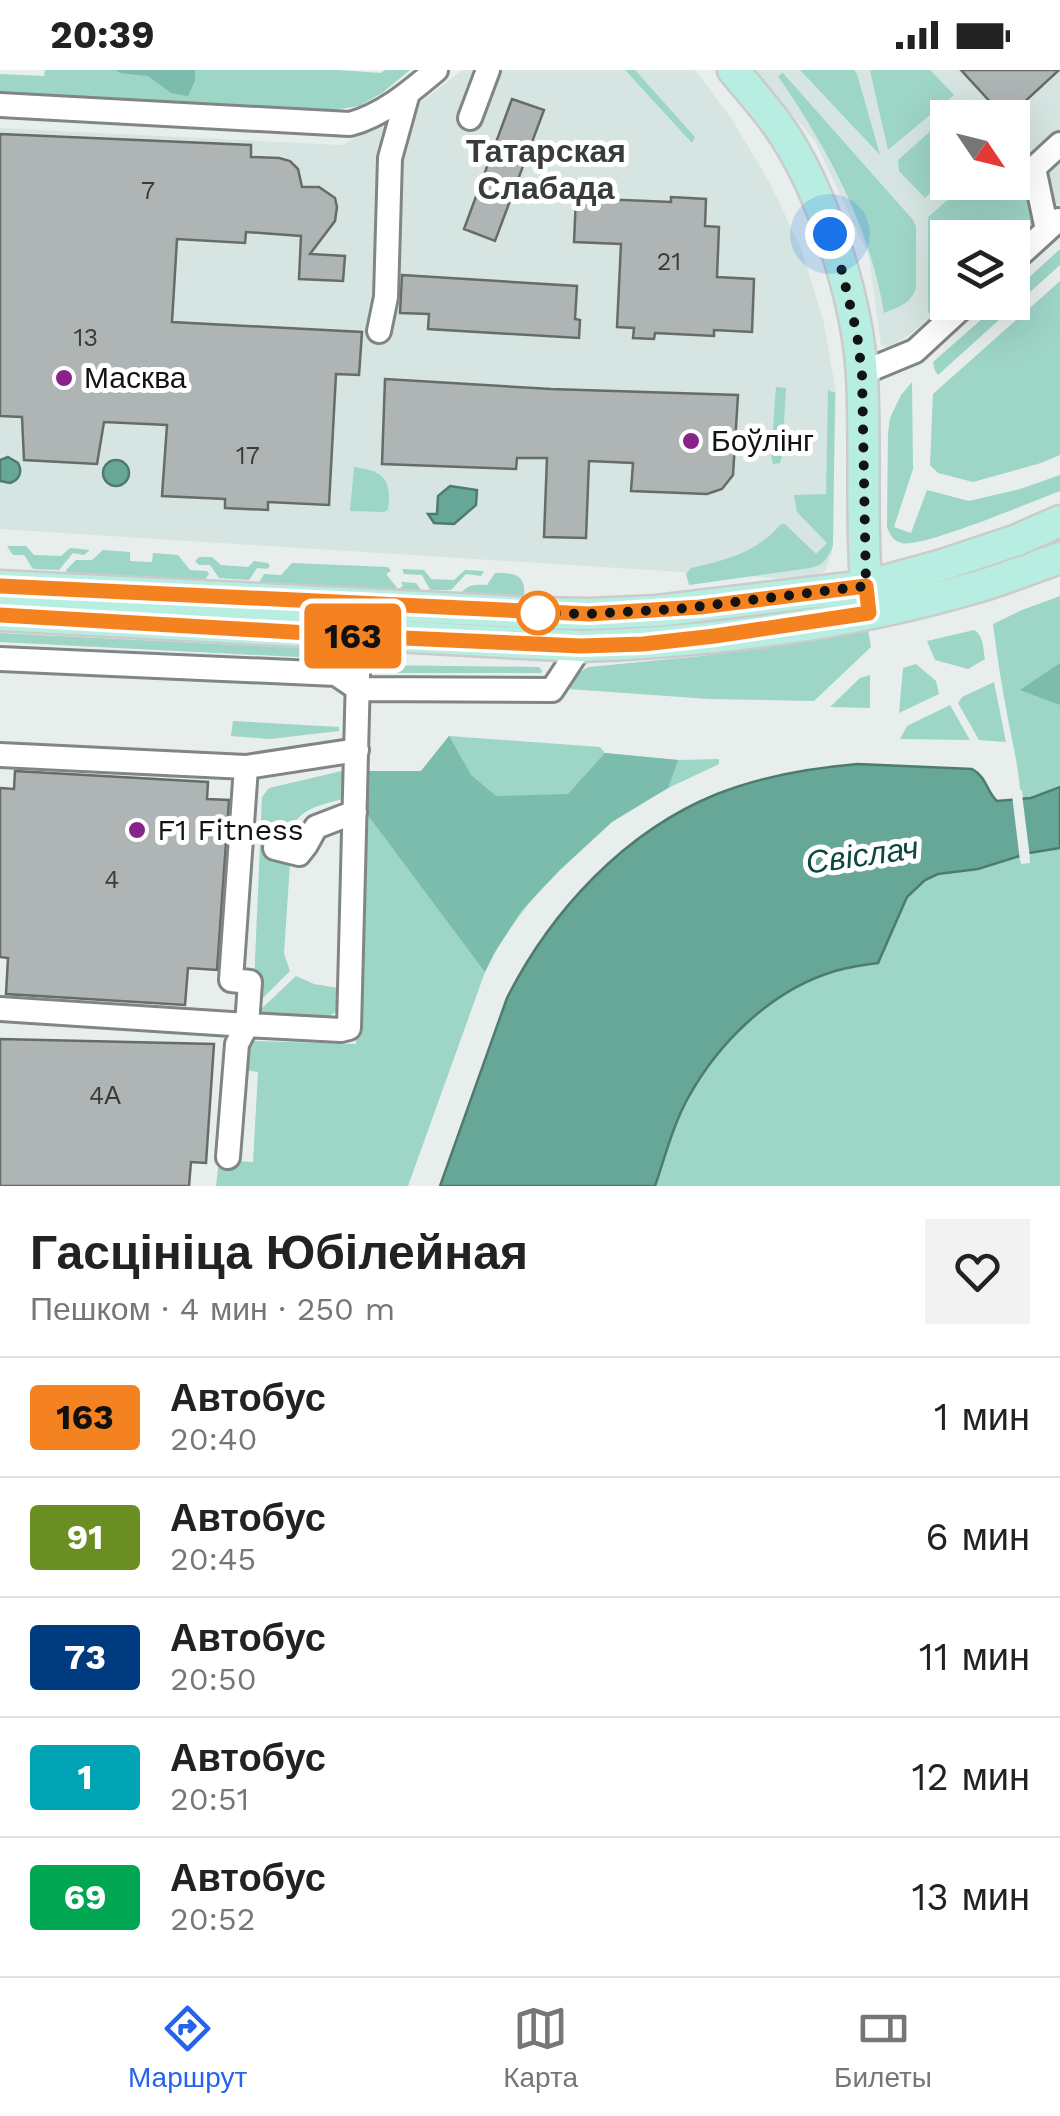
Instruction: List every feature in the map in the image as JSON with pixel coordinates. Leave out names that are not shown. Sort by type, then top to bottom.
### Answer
[{"type":"main road","points":[[733,70],[777,124],[803,166],[839,259],[862,374],[867,600]]},
{"type":"main road","points":[[0,615],[359,636],[581,646],[643,644],[715,636],[867,600],[942,565],[1060,521]]},
{"type":"main road","points":[[0,586],[589,614],[867,600],[976,588],[1060,558]]},
{"type":"street","points":[[0,105],[350,124],[370,117],[436,70]]},
{"type":"street","points":[[470,118],[488,70]]},
{"type":"street","points":[[379,332],[386,297],[390,158],[408,93]]},
{"type":"street","points":[[1030,245],[1053,224],[1034,168],[1060,144]]},
{"type":"street","points":[[862,374],[915,351],[949,320]]},
{"type":"street","points":[[0,1009],[248,1026],[349,1028],[359,636]]},
{"type":"street","points":[[0,659],[336,674],[358,689],[552,690],[581,646]]},
{"type":"street","points":[[0,756],[246,767],[357,750]]},
{"type":"street","points":[[228,1157],[236,1044],[248,1026],[250,982],[231,980],[246,767]]},
{"type":"street","points":[[275,848],[299,854],[316,826],[354,812]]},
{"type":"shaded area","points":[[45,70],[410,70],[359,106],[334,110],[0,93],[0,74],[44,76]]},
{"type":"shaded area","points":[[116,70],[195,70],[195,81],[188,96],[171,93],[148,76]]},
{"type":"shaded area","points":[[463,70],[695,70],[731,118],[770,183],[802,251],[824,323],[836,393],[832,553],[825,571],[807,580],[0,529],[0,128],[342,145],[425,99]]},
{"type":"shaded area","points":[[625,70],[635,70],[695,137],[692,143]]},
{"type":"shaded area","points":[[754,70],[1060,70],[1060,203],[1030,230],[1030,220],[930,220],[930,317],[888,348],[881,345],[869,256],[815,141]]},
{"type":"shaded area","points":[[800,70],[854,70],[880,155]]},
{"type":"shaded area","points":[[930,70],[954,95],[948,100],[930,100],[930,115],[888,150],[870,71]]},
{"type":"shaded area","points":[[783,73],[916,226],[916,288],[899,307],[884,313],[857,219],[813,131],[778,76]]},
{"type":"shaded area","points":[[930,132],[930,193],[925,198],[899,171],[898,160]]},
{"type":"shaded area","points":[[948,200],[1029,200],[1031,226],[1030,220],[930,220],[930,314],[928,217]]},
{"type":"shaded area","points":[[1060,249],[1060,265],[1030,292],[1030,276]]},
{"type":"shaded area","points":[[1060,281],[1060,455],[973,482],[938,473],[930,465],[933,394],[1016,320],[1030,320],[1030,308]]},
{"type":"shaded area","points":[[981,320],[999,320],[938,375],[933,362]]},
{"type":"shaded area","points":[[912,382],[913,469],[894,527],[911,533],[927,490],[969,501],[1060,475],[1060,491],[931,539],[902,543],[894,539],[887,527],[888,433],[890,418]]},
{"type":"shaded area","points":[[776,387],[786,388],[782,456],[780,463],[773,464],[771,456]]},
{"type":"shaded area","points":[[828,390],[835,393],[833,546],[827,558],[810,568],[689,585],[686,574],[691,568],[751,549],[781,524],[816,554],[827,543],[797,512],[794,495],[826,494]]},
{"type":"shaded area","points":[[354,467],[384,478],[389,491],[388,510],[350,511]]},
{"type":"shaded area","points":[[7,546],[26,546],[34,555],[61,556],[70,548],[90,550],[84,555],[73,553],[59,570],[33,569],[24,555],[13,555]]},
{"type":"shaded area","points":[[103,550],[130,552],[130,561],[152,562],[153,553],[178,555],[190,570],[209,574],[204,581],[69,574],[66,570],[76,560],[92,560]]},
{"type":"shaded area","points":[[212,557],[221,565],[248,567],[254,561],[270,566],[257,568],[249,580],[219,578],[210,565],[195,561]]},
{"type":"shaded area","points":[[292,563],[388,567],[391,571],[386,574],[398,589],[403,586],[401,582],[416,583],[423,593],[258,584],[264,574],[281,575]]},
{"type":"shaded area","points":[[402,569],[424,570],[431,579],[454,580],[465,570],[484,571],[481,576],[466,574],[451,590],[430,590],[422,575],[404,574]]},
{"type":"shaded area","points":[[495,573],[520,578],[524,594],[519,599],[460,596],[470,586],[487,585]]},
{"type":"shaded area","points":[[1060,596],[1060,787],[1023,799],[993,624]]},
{"type":"shaded area","points":[[868,630],[871,647],[814,701],[709,699],[569,689],[577,674],[588,667],[702,656]]},
{"type":"shaded area","points":[[974,630],[981,639],[985,659],[968,669],[935,660],[927,641]]},
{"type":"shaded area","points":[[0,633],[338,650],[341,656],[337,659],[0,642]]},
{"type":"shaded area","points":[[1060,663],[1060,705],[1020,690]]},
{"type":"shaded area","points":[[916,664],[936,681],[939,694],[899,713],[903,668]]},
{"type":"shaded area","points":[[539,667],[542,671],[375,673],[371,668]]},
{"type":"shaded area","points":[[870,675],[870,708],[830,707],[860,678]]},
{"type":"shaded area","points":[[994,682],[1006,742],[979,740],[958,703],[962,697]]},
{"type":"shaded area","points":[[950,705],[970,740],[900,739],[907,726]]},
{"type":"shaded area","points":[[233,721],[339,727],[339,731],[270,739],[231,736]]},
{"type":"shaded area","points":[[449,736],[600,747],[605,753],[678,760],[719,759],[719,764],[649,798],[610,823],[556,873],[509,930],[485,972],[408,1186],[216,1186],[218,1168],[231,1161],[253,1162],[258,1072],[244,1070],[244,1050],[253,1041],[356,1044],[369,771],[421,771]]},
{"type":"shaded area","points":[[449,736],[471,775],[496,796],[568,794],[605,753],[678,760],[668,788],[612,822],[522,910],[485,972],[367,814],[369,771],[421,771]]},
{"type":"shaded area","points":[[346,770],[342,799],[301,816],[287,840],[275,848],[274,861],[290,863],[284,954],[290,971],[253,1008],[262,797],[269,788]]},
{"type":"shaded area","points":[[1060,848],[1060,1186],[655,1186],[688,1098],[715,1058],[748,1022],[810,981],[843,969],[878,963],[899,911],[915,886],[938,874],[978,869],[1020,856],[1021,864],[1030,863],[1029,853]]},
{"type":"shaded area","points":[[296,976],[338,988],[338,1011],[327,1017],[262,1015],[259,1011]]},
{"type":"water","points":[[8,457],[18,463],[20,470],[18,478],[10,483],[0,481],[0,460]]},
{"type":"water","points":[[116,460],[125,464],[129,473],[125,482],[116,486],[107,482],[103,473],[107,464]]},
{"type":"water","points":[[450,486],[477,490],[476,505],[454,524],[434,523],[428,514],[437,514],[438,496]]},
{"type":"water","name":"Свіслач","points":[[858,764],[972,769],[997,801],[1031,798],[1060,787],[1060,848],[925,880],[907,897],[878,963],[843,969],[810,981],[748,1021],[715,1058],[688,1098],[655,1186],[440,1186],[507,998],[545,935],[594,877],[652,829],[717,794],[786,774]]},
{"type":"pier","points":[[1022,794],[1030,858],[1020,861],[1012,795]]},
{"type":"building","points":[[961,70],[1059,70],[1026,100],[988,100]]},
{"type":"building","points":[[512,99],[544,110],[495,241],[464,229]]},
{"type":"building","points":[[0,134],[251,145],[251,157],[290,161],[298,169],[302,187],[319,187],[335,198],[335,221],[310,254],[345,256],[343,281],[299,279],[301,236],[246,232],[245,243],[177,239],[172,322],[362,332],[359,375],[336,374],[329,505],[268,502],[268,510],[225,508],[225,499],[162,496],[167,425],[104,422],[97,464],[24,460],[22,417],[0,416]]},
{"type":"building","points":[[671,197],[706,199],[705,226],[719,227],[717,277],[754,279],[752,332],[714,330],[714,336],[655,333],[654,339],[633,338],[634,328],[617,327],[621,244],[574,242],[576,198],[671,202]]},
{"type":"building","points":[[402,275],[577,286],[575,319],[580,320],[579,338],[428,329],[429,314],[400,313]]},
{"type":"building","points":[[385,379],[738,395],[733,475],[722,489],[707,494],[631,491],[633,463],[589,461],[586,538],[544,537],[547,458],[517,458],[516,469],[382,464]]},
{"type":"building","points":[[15,771],[208,782],[207,799],[229,800],[217,970],[188,968],[185,1005],[6,994],[8,958],[0,957],[0,788],[14,789]]},
{"type":"building","points":[[0,1039],[214,1044],[206,1163],[191,1162],[189,1186],[0,1186]]},
{"type":"bus line","name":"163","points":[[0,586],[589,614],[700,607],[866,586],[869,613],[715,636],[581,646],[0,615]]},
{"type":"place","name":"Масква","points":[[64,378]]},
{"type":"place","name":"Боўлінг","points":[[691,441]]},
{"type":"place","name":"F1 Fitness","points":[[137,830]]},
{"type":"district","name":"Татарская Слабада","points":[[546,170]]},
{"type":"route","points":[[538,613],[678,609],[866,586],[862,374],[857,334],[830,234]]}]
